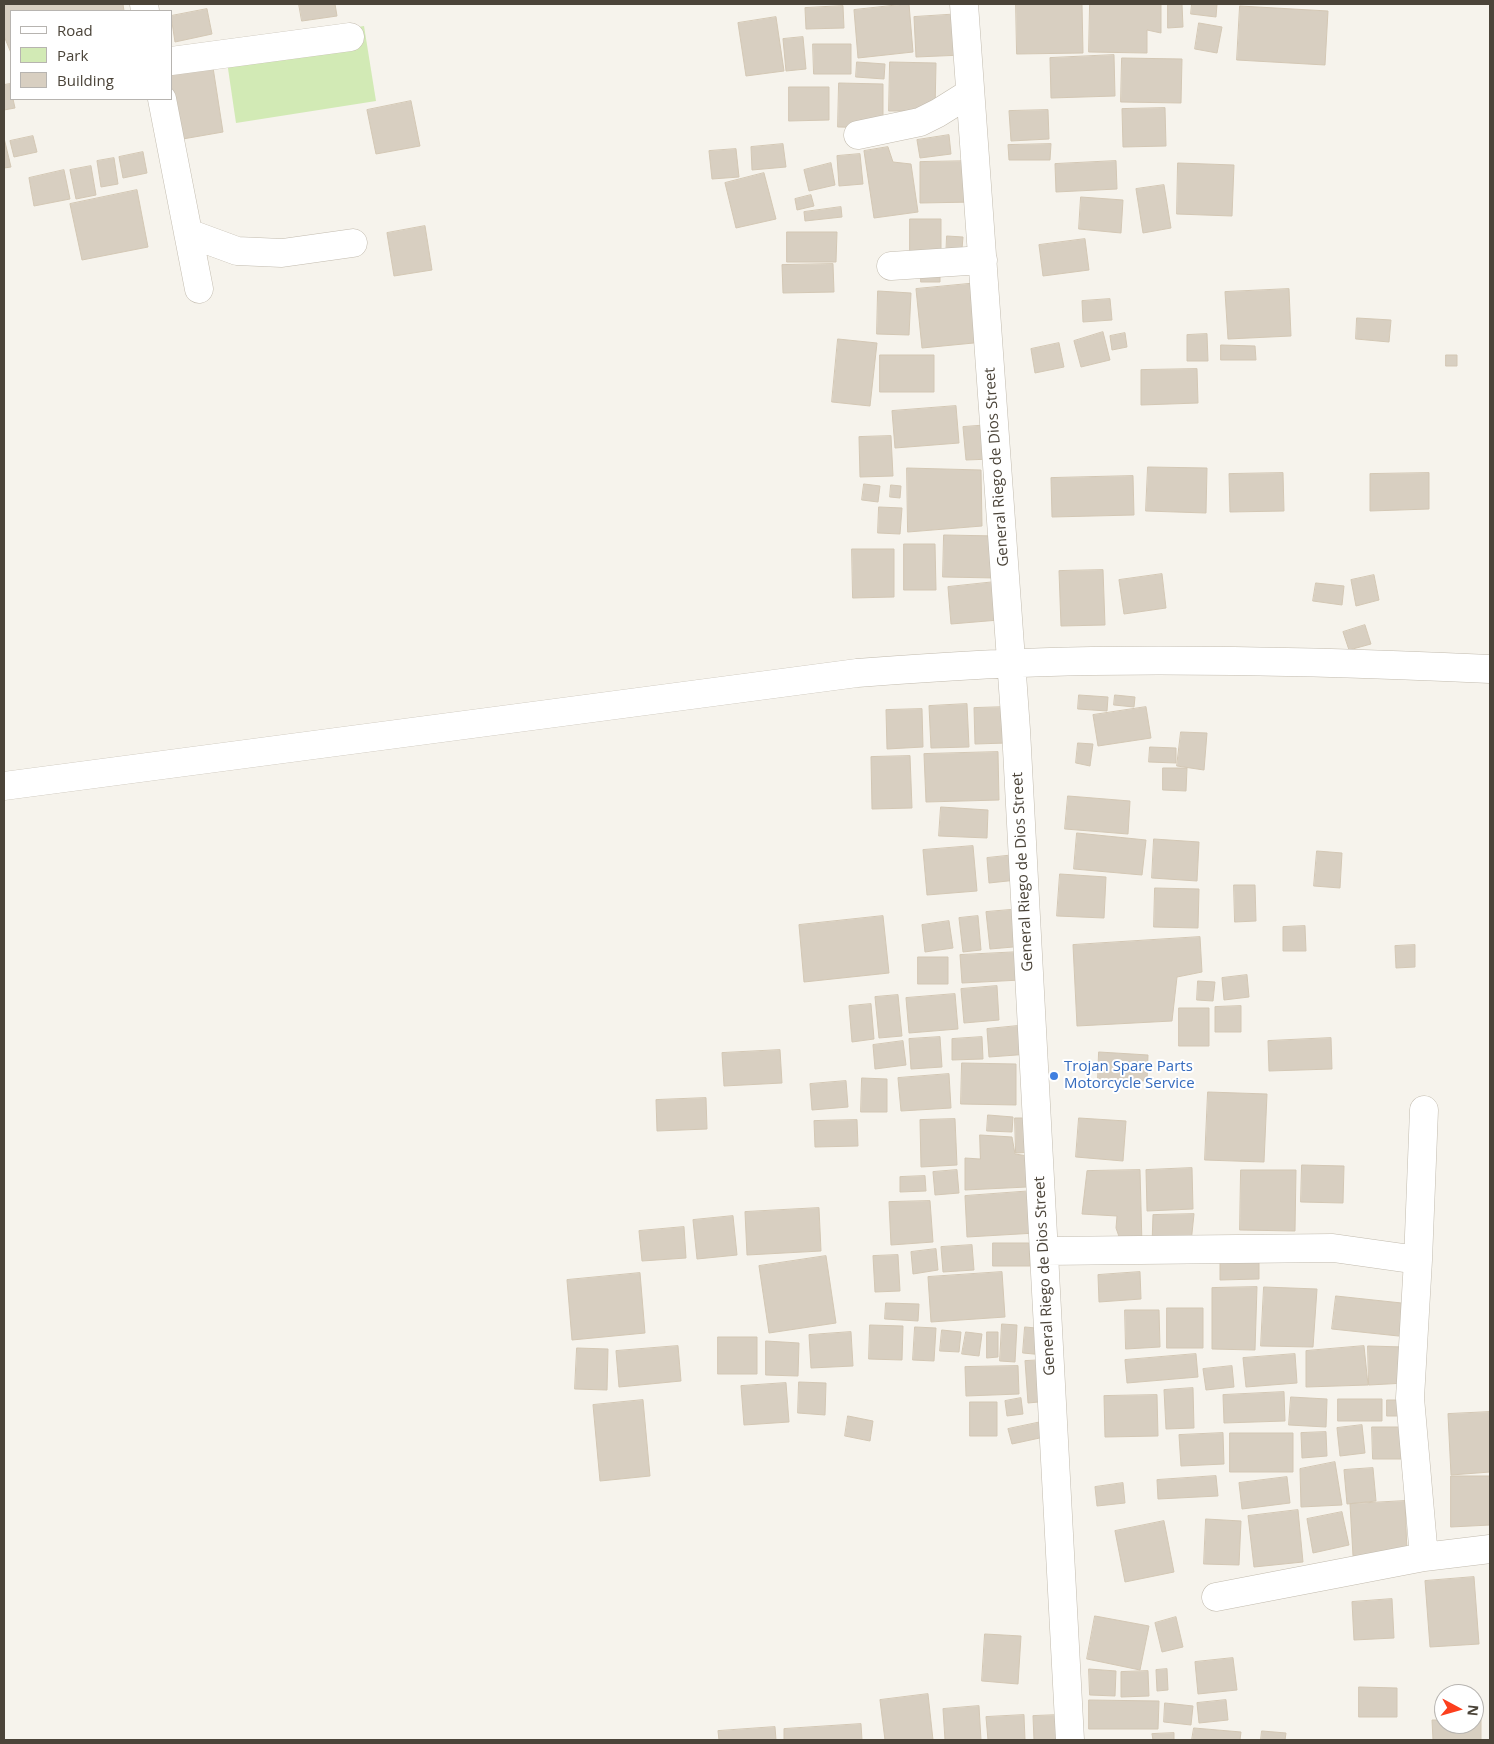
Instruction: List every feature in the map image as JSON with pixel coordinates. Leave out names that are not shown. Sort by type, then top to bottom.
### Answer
[{"type":"street","name":"General Riego de Dios Street","points":[[964,4],[1016,740],[1070,1740]]},
{"type":"street","points":[[172,61],[350,37]]},
{"type":"street","points":[[858,135],[920,122],[970,93]]},
{"type":"street","points":[[162,100],[199,289]]},
{"type":"street","points":[[188,233],[237,251],[282,253],[353,243]]},
{"type":"street","points":[[891,266],[982,260]]},
{"type":"street","points":[[4,786],[848,675],[941,667],[1011,663],[1183,660],[1380,664],[1490,669]]},
{"type":"street","points":[[1424,1110],[1410,1398],[1424,1557]]},
{"type":"street","points":[[1044,1250],[1334,1248],[1418,1260]]},
{"type":"street","points":[[1216,1597],[1424,1557],[1490,1549]]},
{"type":"green space","points":[[364,26],[376,101],[236,123],[225,48]]},
{"type":"building","points":[[4,4],[123,4],[124,10],[10,10],[10,51],[4,36]]},
{"type":"building","points":[[299,4],[335,4],[337,16],[302,21]]},
{"type":"building","points":[[909,4],[913,52],[858,58],[854,10]]},
{"type":"building","points":[[1016,4],[1082,4],[1083,53],[1017,54]]},
{"type":"building","points":[[1090,4],[1161,4],[1161,33],[1147,30],[1147,53],[1089,52]]},
{"type":"building","points":[[1168,4],[1182,4],[1183,27],[1168,28]]},
{"type":"building","points":[[1192,4],[1217,4],[1216,17],[1191,14]]},
{"type":"building","points":[[843,6],[844,28],[806,29],[805,8]]},
{"type":"building","points":[[1240,6],[1328,11],[1325,65],[1237,60]]},
{"type":"building","points":[[207,9],[212,34],[175,42],[172,16]]},
{"type":"building","points":[[961,14],[963,55],[916,57],[914,17]]},
{"type":"building","points":[[776,17],[784,71],[746,76],[738,23]]},
{"type":"building","points":[[1199,23],[1222,27],[1217,53],[1195,49]]},
{"type":"building","points":[[803,37],[806,69],[786,71],[783,39]]},
{"type":"building","points":[[813,44],[851,44],[851,74],[814,74]]},
{"type":"building","points":[[1114,55],[1115,96],[1051,98],[1050,58]]},
{"type":"building","points":[[1122,58],[1182,59],[1181,103],[1121,102]]},
{"type":"building","points":[[212,61],[223,132],[177,140],[171,100],[172,67]]},
{"type":"building","points":[[857,62],[885,64],[884,79],[856,77]]},
{"type":"building","points":[[890,62],[936,63],[935,111],[889,111]]},
{"type":"building","points":[[839,83],[883,84],[883,128],[838,127]]},
{"type":"building","points":[[10,84],[10,100],[13,100],[15,108],[4,110],[4,85]]},
{"type":"building","points":[[789,87],[829,87],[829,120],[789,121]]},
{"type":"building","points":[[411,101],[420,146],[376,154],[367,110]]},
{"type":"building","points":[[1165,108],[1166,146],[1123,147],[1122,109]]},
{"type":"building","points":[[1048,110],[1049,139],[1011,141],[1009,111]]},
{"type":"building","points":[[949,135],[951,154],[920,158],[917,140]]},
{"type":"building","points":[[33,136],[37,152],[14,157],[10,141]]},
{"type":"building","points":[[4,138],[11,167],[4,168]]},
{"type":"building","points":[[783,144],[786,167],[752,170],[751,147]]},
{"type":"building","points":[[1051,144],[1050,160],[1009,160],[1008,145]]},
{"type":"building","points":[[888,147],[893,162],[911,164],[918,212],[874,218],[864,151]]},
{"type":"building","points":[[736,149],[739,177],[712,179],[709,151]]},
{"type":"building","points":[[143,152],[147,173],[123,178],[119,157]]},
{"type":"building","points":[[860,154],[863,184],[839,186],[837,156]]},
{"type":"building","points":[[114,158],[118,184],[101,187],[97,161]]},
{"type":"building","points":[[974,161],[974,202],[920,203],[920,162]]},
{"type":"building","points":[[1116,161],[1117,189],[1056,192],[1055,164]]},
{"type":"building","points":[[831,163],[835,185],[809,191],[804,170]]},
{"type":"building","points":[[1178,163],[1234,165],[1232,216],[1177,214]]},
{"type":"building","points":[[91,166],[96,195],[76,199],[70,170]]},
{"type":"building","points":[[64,170],[70,199],[34,206],[29,178]]},
{"type":"building","points":[[764,173],[776,219],[736,228],[725,183]]},
{"type":"building","points":[[1164,185],[1171,228],[1143,233],[1136,189]]},
{"type":"building","points":[[137,190],[148,247],[82,260],[70,204]]},
{"type":"building","points":[[811,195],[814,206],[797,210],[795,199]]},
{"type":"building","points":[[1081,197],[1123,200],[1121,233],[1079,229]]},
{"type":"building","points":[[841,207],[842,217],[805,221],[804,212]]},
{"type":"building","points":[[910,219],[941,219],[941,261],[910,261]]},
{"type":"building","points":[[425,226],[432,270],[394,276],[387,233]]},
{"type":"building","points":[[787,232],[837,232],[836,262],[787,262]]},
{"type":"building","points":[[947,236],[963,237],[961,261],[946,259]]},
{"type":"building","points":[[1085,239],[1089,270],[1043,276],[1039,245]]},
{"type":"building","points":[[833,264],[834,292],[783,293],[782,265]]},
{"type":"building","points":[[921,267],[940,267],[940,282],[921,282]]},
{"type":"building","points":[[978,283],[984,342],[922,348],[916,289]]},
{"type":"building","points":[[1289,289],[1291,336],[1228,339],[1225,292]]},
{"type":"building","points":[[878,291],[911,293],[909,335],[877,334]]},
{"type":"building","points":[[1110,299],[1112,320],[1083,322],[1082,301]]},
{"type":"building","points":[[1357,318],[1391,320],[1389,342],[1356,339]]},
{"type":"building","points":[[1103,332],[1110,360],[1081,367],[1074,341]]},
{"type":"building","points":[[1125,333],[1127,347],[1112,350],[1110,336]]},
{"type":"building","points":[[1207,334],[1208,361],[1187,361],[1187,335]]},
{"type":"building","points":[[838,339],[877,343],[870,406],[832,402]]},
{"type":"building","points":[[1059,343],[1064,367],[1035,373],[1031,349]]},
{"type":"building","points":[[1221,345],[1255,346],[1256,360],[1221,360]]},
{"type":"building","points":[[880,355],[934,355],[934,392],[880,392]]},
{"type":"building","points":[[1446,355],[1457,355],[1457,366],[1446,366]]},
{"type":"building","points":[[1197,369],[1198,403],[1141,405],[1141,370]]},
{"type":"building","points":[[956,406],[959,443],[895,448],[892,411]]},
{"type":"building","points":[[990,425],[992,459],[966,460],[963,427]]},
{"type":"building","points":[[891,436],[893,476],[860,477],[859,437]]},
{"type":"building","points":[[1148,467],[1207,468],[1206,513],[1146,511]]},
{"type":"building","points":[[907,468],[981,470],[982,526],[908,532]]},
{"type":"building","points":[[1283,473],[1284,511],[1230,512],[1229,474]]},
{"type":"building","points":[[1429,473],[1429,509],[1370,511],[1370,474]]},
{"type":"building","points":[[1133,476],[1134,515],[1052,517],[1051,478]]},
{"type":"building","points":[[864,484],[880,486],[878,502],[862,500]]},
{"type":"building","points":[[891,485],[901,486],[900,498],[890,497]]},
{"type":"building","points":[[879,507],[902,508],[900,534],[878,533]]},
{"type":"building","points":[[944,535],[997,536],[996,578],[943,577]]},
{"type":"building","points":[[904,544],[935,544],[936,590],[904,590]]},
{"type":"building","points":[[852,549],[894,549],[894,597],[853,598]]},
{"type":"building","points":[[1103,570],[1105,625],[1061,626],[1059,571]]},
{"type":"building","points":[[1162,574],[1166,608],[1124,614],[1119,580]]},
{"type":"building","points":[[1374,575],[1379,600],[1356,606],[1351,580]]},
{"type":"building","points":[[995,582],[999,620],[951,624],[948,587]]},
{"type":"building","points":[[1316,583],[1344,586],[1342,605],[1313,601]]},
{"type":"building","points":[[1365,625],[1371,644],[1349,650],[1343,632]]},
{"type":"building","points":[[1079,695],[1108,697],[1107,711],[1078,709]]},
{"type":"building","points":[[1115,695],[1135,697],[1134,707],[1114,705]]},
{"type":"building","points":[[967,704],[969,747],[931,748],[929,706]]},
{"type":"building","points":[[1007,707],[1007,743],[975,744],[974,708]]},
{"type":"building","points":[[1146,707],[1151,738],[1098,746],[1093,715]]},
{"type":"building","points":[[922,709],[923,747],[887,749],[886,710]]},
{"type":"building","points":[[1181,732],[1207,733],[1204,770],[1177,766]]},
{"type":"building","points":[[1078,743],[1093,744],[1090,766],[1076,763]]},
{"type":"building","points":[[1150,747],[1176,748],[1176,763],[1149,762]]},
{"type":"building","points":[[998,752],[999,800],[926,802],[924,754]]},
{"type":"building","points":[[910,756],[912,808],[872,809],[871,757]]},
{"type":"building","points":[[1163,768],[1187,768],[1186,791],[1163,790]]},
{"type":"building","points":[[1068,796],[1130,801],[1128,834],[1065,829]]},
{"type":"building","points":[[941,807],[988,810],[987,838],[939,836]]},
{"type":"building","points":[[1077,833],[1146,840],[1142,875],[1074,869]]},
{"type":"building","points":[[1154,839],[1199,842],[1197,881],[1152,878]]},
{"type":"building","points":[[973,846],[977,891],[927,895],[923,850]]},
{"type":"building","points":[[1317,851],[1342,853],[1340,888],[1314,886]]},
{"type":"building","points":[[1015,855],[1017,880],[989,883],[987,858]]},
{"type":"building","points":[[1060,874],[1106,877],[1104,918],[1057,916]]},
{"type":"building","points":[[1234,885],[1255,885],[1256,921],[1235,922]]},
{"type":"building","points":[[1155,888],[1199,889],[1198,928],[1154,927]]},
{"type":"building","points":[[1021,909],[1025,946],[990,949],[986,912]]},
{"type":"building","points":[[883,916],[889,973],[804,982],[799,925]]},
{"type":"building","points":[[978,916],[981,950],[963,952],[959,918]]},
{"type":"building","points":[[949,921],[953,948],[925,952],[922,925]]},
{"type":"building","points":[[1305,926],[1306,951],[1283,951],[1283,927]]},
{"type":"building","points":[[1200,937],[1202,972],[1177,977],[1172,1021],[1077,1026],[1073,945]]},
{"type":"building","points":[[1415,945],[1415,967],[1396,968],[1395,946]]},
{"type":"building","points":[[1020,952],[1021,980],[962,983],[960,955]]},
{"type":"building","points":[[918,957],[948,957],[948,984],[918,984]]},
{"type":"building","points":[[1247,975],[1249,997],[1224,1000],[1222,978]]},
{"type":"building","points":[[1198,981],[1215,982],[1213,1001],[1197,1000]]},
{"type":"building","points":[[997,986],[999,1020],[964,1023],[961,989]]},
{"type":"building","points":[[955,994],[958,1029],[909,1033],[906,998]]},
{"type":"building","points":[[898,995],[902,1036],[879,1038],[875,997]]},
{"type":"building","points":[[871,1004],[874,1039],[852,1042],[849,1006]]},
{"type":"building","points":[[1241,1006],[1241,1032],[1215,1032],[1215,1007]]},
{"type":"building","points":[[1179,1008],[1209,1008],[1209,1046],[1179,1046]]},
{"type":"building","points":[[1028,1025],[1030,1054],[989,1057],[987,1029]]},
{"type":"building","points":[[940,1037],[942,1067],[911,1069],[909,1039]]},
{"type":"building","points":[[982,1037],[983,1059],[952,1060],[952,1039]]},
{"type":"building","points":[[1331,1038],[1332,1069],[1269,1071],[1268,1041]]},
{"type":"building","points":[[903,1041],[906,1065],[875,1069],[873,1045]]},
{"type":"building","points":[[780,1050],[782,1083],[724,1086],[722,1053]]},
{"type":"building","points":[[1099,1052],[1148,1055],[1147,1081],[1098,1079]]},
{"type":"building","points":[[962,1063],[1016,1064],[1016,1105],[961,1104]]},
{"type":"building","points":[[949,1074],[951,1108],[901,1111],[898,1078]]},
{"type":"building","points":[[862,1078],[887,1079],[887,1112],[861,1112]]},
{"type":"building","points":[[846,1081],[848,1107],[812,1110],[810,1084]]},
{"type":"building","points":[[1208,1092],[1267,1094],[1264,1162],[1205,1160]]},
{"type":"building","points":[[706,1098],[707,1129],[657,1131],[656,1100]]},
{"type":"building","points":[[988,1115],[1013,1117],[1012,1132],[987,1131]]},
{"type":"building","points":[[1015,1118],[1034,1118],[1035,1152],[1016,1153]]},
{"type":"building","points":[[1079,1118],[1126,1121],[1123,1161],[1076,1157]]},
{"type":"building","points":[[955,1119],[957,1165],[921,1167],[920,1120]]},
{"type":"building","points":[[857,1120],[858,1146],[815,1147],[814,1121]]},
{"type":"building","points":[[980,1135],[1012,1137],[1015,1154],[1028,1156],[1027,1187],[965,1190],[965,1158],[980,1159]]},
{"type":"building","points":[[1302,1165],[1344,1166],[1343,1203],[1301,1202]]},
{"type":"building","points":[[1192,1168],[1193,1209],[1147,1211],[1146,1170]]},
{"type":"building","points":[[957,1170],[959,1193],[935,1195],[933,1172]]},
{"type":"building","points":[[1140,1170],[1142,1245],[1122,1245],[1116,1228],[1117,1216],[1082,1214],[1087,1171]]},
{"type":"building","points":[[1241,1170],[1296,1170],[1295,1231],[1240,1230]]},
{"type":"building","points":[[925,1176],[926,1191],[900,1192],[900,1177]]},
{"type":"building","points":[[1033,1191],[1036,1233],[967,1237],[965,1196]]},
{"type":"building","points":[[930,1201],[933,1242],[891,1245],[889,1202]]},
{"type":"building","points":[[819,1208],[821,1251],[747,1255],[745,1212]]},
{"type":"building","points":[[1194,1214],[1191,1243],[1152,1245],[1153,1215]]},
{"type":"building","points":[[733,1216],[737,1255],[697,1259],[693,1220]]},
{"type":"building","points":[[684,1227],[686,1258],[642,1261],[639,1231]]},
{"type":"building","points":[[993,1243],[1029,1243],[1030,1266],[993,1266]]},
{"type":"building","points":[[972,1245],[974,1270],[943,1272],[941,1247]]},
{"type":"building","points":[[936,1249],[938,1270],[913,1274],[911,1252]]},
{"type":"building","points":[[898,1255],[900,1291],[875,1292],[873,1256]]},
{"type":"building","points":[[826,1256],[836,1323],[769,1333],[759,1266]]},
{"type":"building","points":[[1259,1262],[1259,1279],[1220,1280],[1220,1263]]},
{"type":"building","points":[[1002,1272],[1005,1317],[931,1322],[928,1277]]},
{"type":"building","points":[[1140,1272],[1141,1299],[1099,1302],[1098,1275]]},
{"type":"building","points":[[640,1273],[645,1333],[572,1340],[567,1280]]},
{"type":"building","points":[[1257,1287],[1255,1350],[1212,1349],[1212,1288]]},
{"type":"building","points":[[1264,1287],[1317,1289],[1313,1347],[1261,1346]]},
{"type":"building","points":[[1336,1296],[1411,1304],[1408,1337],[1332,1329]]},
{"type":"building","points":[[886,1303],[919,1304],[918,1321],[885,1319]]},
{"type":"building","points":[[1167,1308],[1203,1308],[1203,1348],[1167,1348]]},
{"type":"building","points":[[1125,1310],[1159,1310],[1160,1347],[1126,1349]]},
{"type":"building","points":[[1002,1324],[1017,1325],[1015,1362],[1000,1361]]},
{"type":"building","points":[[870,1325],[903,1326],[902,1360],[869,1359]]},
{"type":"building","points":[[915,1327],[936,1328],[934,1361],[913,1360]]},
{"type":"building","points":[[1025,1327],[1047,1329],[1044,1355],[1023,1353]]},
{"type":"building","points":[[942,1330],[961,1332],[959,1352],[940,1351]]},
{"type":"building","points":[[851,1332],[853,1366],[811,1368],[809,1335]]},
{"type":"building","points":[[966,1332],[982,1334],[979,1356],[962,1354]]},
{"type":"building","points":[[987,1332],[998,1332],[998,1357],[987,1358]]},
{"type":"building","points":[[718,1337],[757,1337],[757,1374],[718,1374]]},
{"type":"building","points":[[766,1341],[799,1343],[798,1376],[766,1375]]},
{"type":"building","points":[[678,1346],[681,1381],[619,1387],[616,1351]]},
{"type":"building","points":[[1364,1346],[1368,1385],[1306,1387],[1306,1351]]},
{"type":"building","points":[[1368,1346],[1404,1347],[1406,1383],[1369,1385]]},
{"type":"building","points":[[577,1348],[608,1349],[607,1390],[575,1389]]},
{"type":"building","points":[[1196,1354],[1198,1377],[1127,1383],[1125,1360]]},
{"type":"building","points":[[1295,1354],[1297,1383],[1246,1387],[1243,1358]]},
{"type":"building","points":[[1046,1360],[1049,1401],[1028,1403],[1025,1361]]},
{"type":"building","points":[[1018,1366],[1019,1394],[966,1396],[965,1367]]},
{"type":"building","points":[[1232,1366],[1234,1387],[1206,1390],[1203,1369]]},
{"type":"building","points":[[799,1382],[826,1383],[825,1415],[798,1413]]},
{"type":"building","points":[[786,1383],[789,1422],[744,1425],[741,1386]]},
{"type":"building","points":[[1193,1388],[1194,1428],[1166,1429],[1164,1390]]},
{"type":"building","points":[[1284,1392],[1285,1421],[1224,1423],[1223,1395]]},
{"type":"building","points":[[1157,1395],[1158,1436],[1105,1437],[1104,1396]]},
{"type":"building","points":[[1291,1397],[1327,1399],[1326,1427],[1289,1425]]},
{"type":"building","points":[[1021,1398],[1023,1414],[1007,1416],[1005,1401]]},
{"type":"building","points":[[1338,1399],[1382,1399],[1382,1421],[1338,1421]]},
{"type":"building","points":[[643,1400],[650,1476],[600,1481],[593,1405]]},
{"type":"building","points":[[1387,1400],[1402,1400],[1402,1416],[1387,1416]]},
{"type":"building","points":[[970,1402],[997,1402],[997,1436],[970,1436]]},
{"type":"building","points":[[1490,1412],[1490,1472],[1451,1475],[1448,1414]]},
{"type":"building","points":[[848,1416],[873,1421],[870,1441],[845,1436]]},
{"type":"building","points":[[1046,1421],[1049,1436],[1012,1444],[1008,1429]]},
{"type":"building","points":[[1362,1425],[1365,1453],[1340,1456],[1337,1428]]},
{"type":"building","points":[[1372,1427],[1402,1427],[1402,1459],[1373,1459]]},
{"type":"building","points":[[1326,1432],[1327,1456],[1302,1458],[1301,1433]]},
{"type":"building","points":[[1223,1433],[1224,1464],[1181,1466],[1179,1435]]},
{"type":"building","points":[[1230,1433],[1293,1433],[1293,1472],[1230,1472]]},
{"type":"building","points":[[1335,1462],[1342,1505],[1301,1507],[1300,1469]]},
{"type":"building","points":[[1373,1468],[1376,1501],[1347,1504],[1344,1470]]},
{"type":"building","points":[[1216,1476],[1218,1496],[1158,1499],[1157,1480]]},
{"type":"building","points":[[1451,1476],[1490,1476],[1490,1525],[1451,1527]]},
{"type":"building","points":[[1287,1477],[1290,1503],[1242,1509],[1239,1483]]},
{"type":"building","points":[[1123,1483],[1125,1503],[1097,1506],[1095,1487]]},
{"type":"building","points":[[1405,1501],[1407,1553],[1353,1556],[1350,1504]]},
{"type":"building","points":[[1298,1510],[1303,1562],[1254,1567],[1248,1516]]},
{"type":"building","points":[[1342,1512],[1349,1545],[1313,1553],[1307,1519]]},
{"type":"building","points":[[1206,1519],[1241,1521],[1239,1565],[1204,1564]]},
{"type":"building","points":[[1164,1521],[1174,1572],[1125,1582],[1115,1531]]},
{"type":"building","points":[[1474,1577],[1479,1644],[1430,1647],[1425,1581]]},
{"type":"building","points":[[1392,1599],[1394,1638],[1354,1640],[1352,1602]]},
{"type":"building","points":[[1095,1616],[1149,1626],[1140,1670],[1087,1659]]},
{"type":"building","points":[[1176,1617],[1183,1647],[1162,1652],[1155,1623]]},
{"type":"building","points":[[985,1634],[1021,1636],[1018,1684],[982,1681]]},
{"type":"building","points":[[1233,1658],[1237,1690],[1198,1694],[1195,1662]]},
{"type":"building","points":[[1089,1669],[1116,1671],[1115,1696],[1090,1695]]},
{"type":"building","points":[[1167,1669],[1168,1690],[1157,1691],[1156,1670]]},
{"type":"building","points":[[1148,1671],[1149,1696],[1121,1697],[1121,1672]]},
{"type":"building","points":[[1359,1687],[1397,1688],[1397,1717],[1359,1717]]},
{"type":"building","points":[[928,1694],[933,1740],[885,1740],[880,1700]]},
{"type":"building","points":[[1089,1700],[1159,1701],[1158,1729],[1089,1729]]},
{"type":"building","points":[[1226,1700],[1228,1720],[1199,1723],[1197,1703]]},
{"type":"building","points":[[1165,1703],[1193,1706],[1191,1725],[1164,1722]]},
{"type":"building","points":[[979,1706],[981,1740],[945,1740],[943,1709]]},
{"type":"building","points":[[1024,1715],[1025,1740],[988,1740],[986,1717]]},
{"type":"building","points":[[1059,1715],[1060,1740],[1034,1740],[1033,1716]]},
{"type":"building","points":[[1432,1720],[1434,1720],[1434,1734],[1481,1734],[1481,1740],[1433,1740]]},
{"type":"building","points":[[861,1724],[862,1740],[784,1740],[784,1729]]},
{"type":"building","points":[[775,1727],[776,1740],[719,1740],[718,1731]]},
{"type":"building","points":[[1194,1728],[1241,1732],[1240,1740],[1192,1740]]},
{"type":"building","points":[[1262,1731],[1286,1733],[1285,1740],[1261,1740]]},
{"type":"building","points":[[1174,1733],[1174,1740],[1153,1740],[1152,1734]]},
{"type":"place","name":"Trojan Spare Parts Motorcycle Service","points":[[1054,1076]]}]
